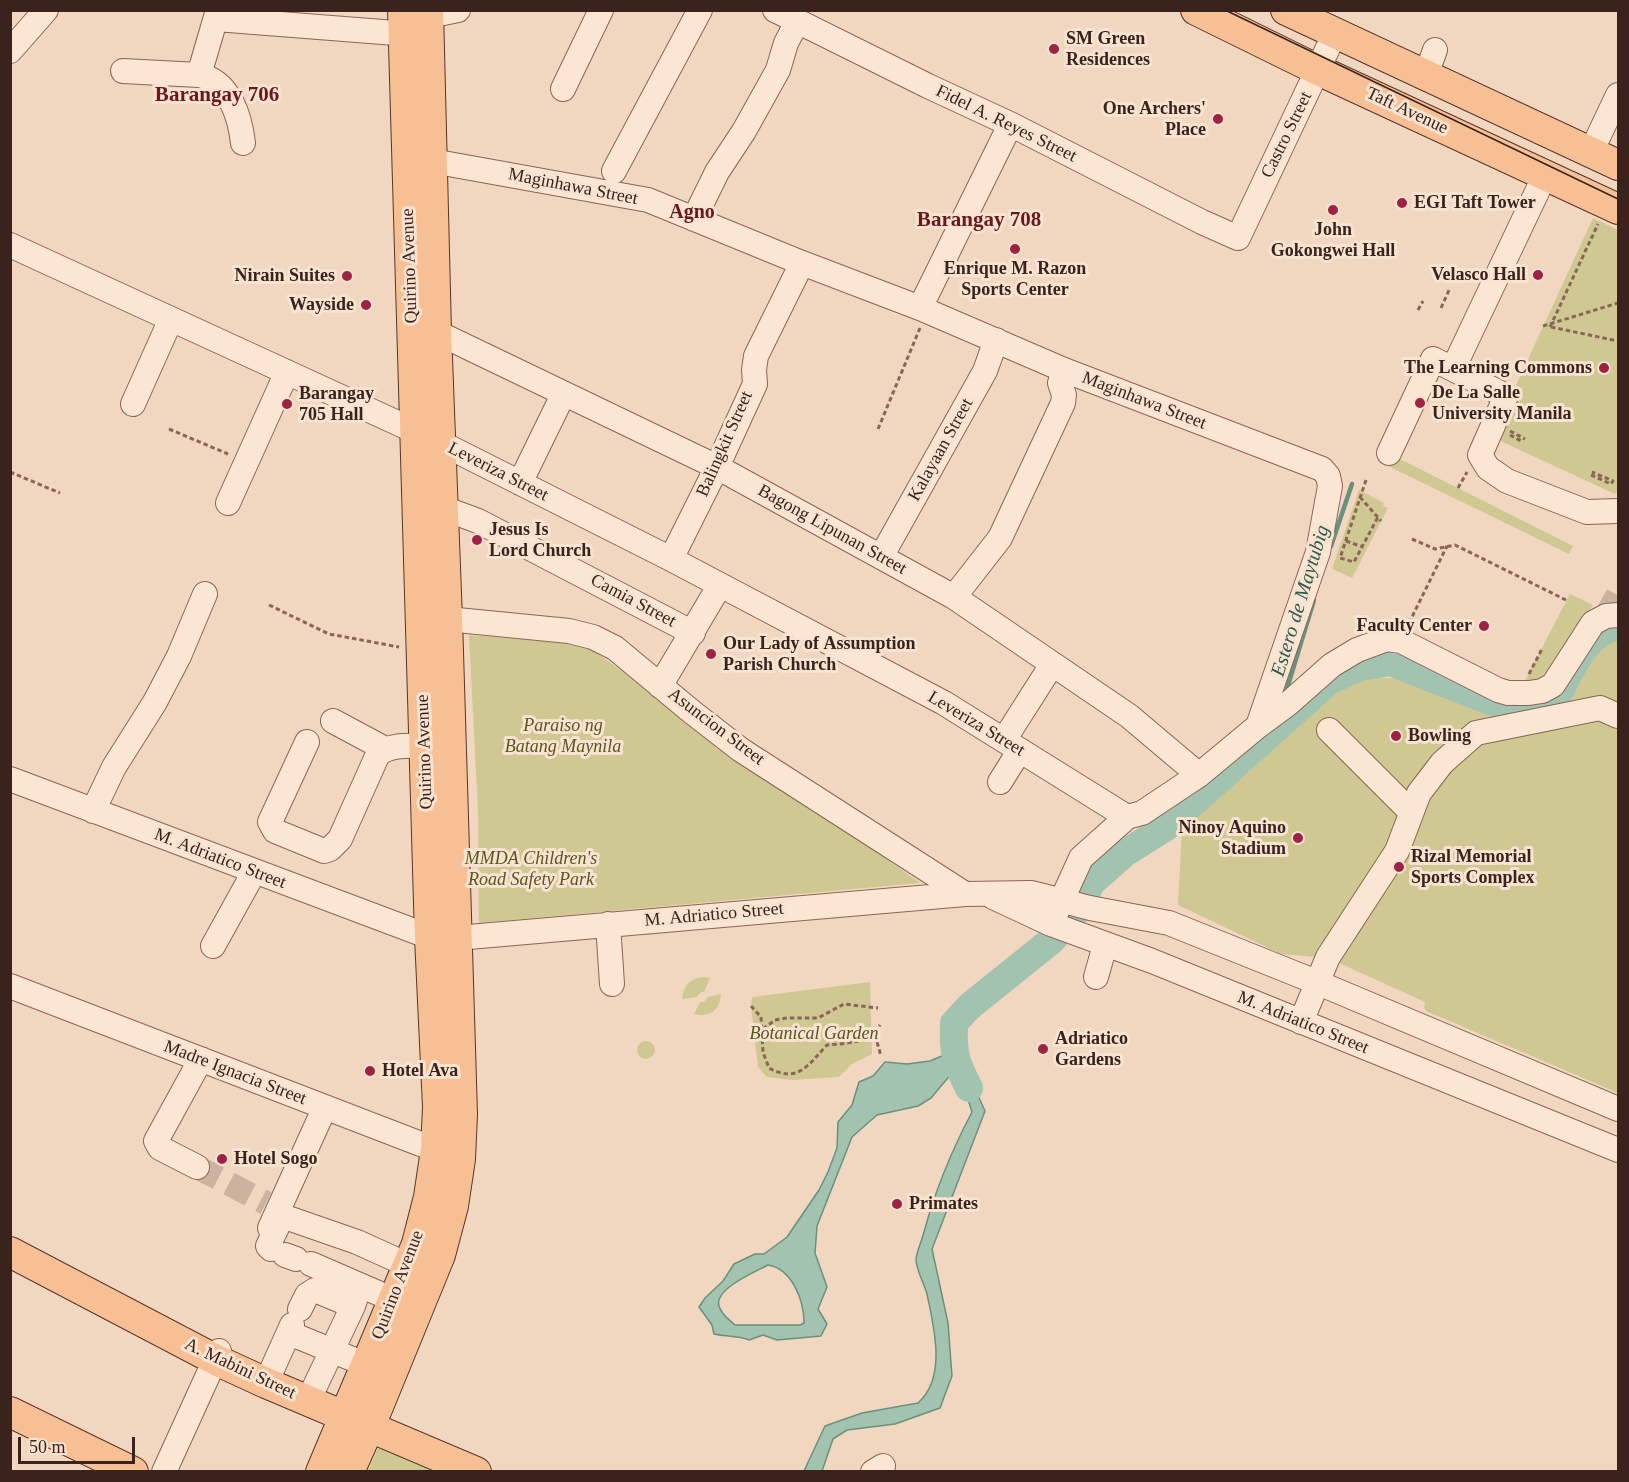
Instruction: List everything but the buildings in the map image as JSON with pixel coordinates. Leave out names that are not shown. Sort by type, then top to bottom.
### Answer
[{"type":"main road","name":"Taft Avenue","points":[[1196,10],[1318,70],[1545,175],[1608,217]]},
{"type":"main road","points":[[1286,10],[1335,33],[1431,63],[1618,165]]},
{"type":"main road","name":"Quirino Avenue","points":[[412,23],[432,161],[436,332],[428,437],[422,651],[424,746],[443,938]]},
{"type":"main road","name":"Quirino Avenue","points":[[321,1472],[358,1421],[440,1255],[453,1206],[448,1154],[438,1107],[443,938],[447,619],[443,508],[428,437],[412,23]]},
{"type":"main road","name":"Quirino Avenue","points":[[349,1472],[367,1365],[417,1244],[429,1197],[448,1154]]},
{"type":"main road","name":"A. Mabini Street","points":[[10,1252],[266,1383],[476,1472]]},
{"type":"main road","points":[[10,1412],[131,1471]]},
{"type":"street","points":[[10,51],[46,10]]},
{"type":"street","points":[[199,75],[217,15],[412,23],[458,10]]},
{"type":"street","points":[[563,89],[601,10]]},
{"type":"street","points":[[614,171],[700,10]]},
{"type":"street","name":"Fidel A. Reyes Street","points":[[775,10],[1238,238]]},
{"type":"street","points":[[694,219],[717,171],[744,131],[778,70],[786,43],[797,22]]},
{"type":"street","name":"Castro Street","points":[[1238,238],[1335,33]]},
{"type":"street","points":[[123,71],[208,77],[226,93],[241,122],[243,143]]},
{"type":"street","points":[[1591,152],[1618,95]]},
{"type":"street","points":[[923,309],[1010,125]]},
{"type":"street","name":"Maginhawa Street","points":[[432,161],[648,200],[802,263],[923,309],[1064,370],[1322,469],[1328,476],[1330,486],[1317,552],[1292,623],[1274,715]]},
{"type":"street","points":[[1453,369],[1545,175]]},
{"type":"street","name":"Leveriza Street","points":[[10,245],[428,437],[671,559],[944,703],[1128,818]]},
{"type":"street","name":"Balingkit Street","points":[[671,559],[755,384],[753,370],[756,356],[802,263]]},
{"type":"street","points":[[133,404],[171,319]]},
{"type":"street","name":"Bagong Lipunan Street","points":[[436,332],[717,467],[954,597],[1129,716],[1199,775]]},
{"type":"street","name":"Kalayaan Street","points":[[881,557],[985,372],[996,340]]},
{"type":"street","points":[[1389,453],[1433,359],[1506,396],[1480,455],[1488,468],[1508,481],[1587,513],[1617,511]]},
{"type":"street","points":[[954,597],[1000,538],[1011,516],[1063,404],[1064,395],[1060,383],[1064,370]]},
{"type":"street","points":[[228,503],[287,372]]},
{"type":"street","points":[[520,483],[561,399]]},
{"type":"street","name":"Camia Street","points":[[443,508],[478,521],[693,633]]},
{"type":"street","points":[[660,686],[720,585]]},
{"type":"street","points":[[93,811],[114,767],[155,702],[205,594]]},
{"type":"street","points":[[1059,927],[1073,904],[1081,858],[1128,818],[1142,813],[1199,775],[1332,665],[1357,650],[1387,639],[1401,641],[1498,690],[1508,693],[1542,691],[1553,685],[1593,623],[1605,616],[1618,615]]},
{"type":"street","name":"Asuncion Street","points":[[447,619],[539,627],[593,636],[615,648],[741,750],[976,895]]},
{"type":"street","points":[[1000,782],[1012,745],[1046,674]]},
{"type":"street","points":[[1301,1022],[1328,957],[1397,851],[1419,793],[1442,763],[1476,733],[1600,708],[1618,716]]},
{"type":"street","points":[[333,721],[385,748]]},
{"type":"street","points":[[1329,730],[1411,813]]},
{"type":"street","points":[[307,742],[270,822],[275,831],[324,851],[330,849],[340,839],[378,754],[385,748],[424,746]]},
{"type":"street","name":"M. Adriatico Street","points":[[10,779],[254,872],[443,938],[976,895],[1032,893],[1073,904],[1169,923],[1618,1108]]},
{"type":"street","points":[[213,946],[254,872]]},
{"type":"street","name":"M. Adriatico Street","points":[[976,895],[1301,1022],[1618,1150]]},
{"type":"street","points":[[608,924],[612,984]]},
{"type":"street","points":[[1096,977],[1105,945]]},
{"type":"street","name":"Madre Ignacia Street","points":[[10,986],[201,1059],[298,1090],[325,1107],[448,1154]]},
{"type":"street","points":[[197,1167],[160,1148],[156,1141],[201,1059]]},
{"type":"street","points":[[285,1254],[273,1206],[325,1107]]},
{"type":"street","points":[[356,1296],[268,1246],[281,1219],[285,1217],[357,1242],[408,1265]]},
{"type":"street","points":[[266,1383],[307,1295],[315,1290],[394,1300]]},
{"type":"street","points":[[308,1401],[333,1351],[356,1296]]},
{"type":"street","points":[[294,1323],[333,1351],[367,1365]]},
{"type":"street","points":[[164,1472],[217,1356]]},
{"type":"path","points":[[1551,325],[1608,217]]},
{"type":"path","points":[[1441,308],[1449,288]]},
{"type":"path","points":[[1418,310],[1423,301]]},
{"type":"path","points":[[1551,325],[1618,303]]},
{"type":"path","points":[[878,429],[923,309]]},
{"type":"path","points":[[1551,325],[1618,341]]},
{"type":"path","points":[[169,429],[247,462]]},
{"type":"path","points":[[1505,431],[1524,440]]},
{"type":"path","points":[[10,472],[60,493]]},
{"type":"path","points":[[1591,474],[1613,481],[1611,484],[1591,474]]},
{"type":"path","points":[[1366,480],[1340,558],[1354,562],[1378,517]]},
{"type":"path","points":[[1360,497],[1381,521]]},
{"type":"path","points":[[1412,539],[1435,549],[1455,545],[1566,600]]},
{"type":"path","points":[[1346,541],[1363,546]]},
{"type":"path","points":[[1401,641],[1447,546]]},
{"type":"path","points":[[269,605],[329,634],[422,651]]},
{"type":"path","points":[[1518,693],[1542,649]]},
{"type":"path","points":[[763,1029],[776,1020],[818,1018],[844,1004],[878,1008]]},
{"type":"path","points":[[751,1006],[761,1017],[763,1052],[769,1068],[781,1075],[796,1073],[810,1064],[827,1045],[853,1043],[875,1034],[880,1025]]},
{"type":"path","points":[[875,1034],[881,1056]]},
{"type":"green space","points":[[1593,218],[1618,230],[1618,488],[1615,494],[1494,438]]},
{"type":"green space","points":[[1394,456],[1573,546],[1569,554],[1388,466]]},
{"type":"green space","points":[[1359,490],[1384,503],[1383,506],[1388,508],[1352,578],[1332,569]]},
{"type":"green space","points":[[1570,594],[1593,605],[1557,671],[1521,688]]},
{"type":"green space","name":"Paraiso ng Batang Maynila","points":[[469,635],[584,644],[920,883],[479,923],[478,811]]},
{"type":"green space","name":"Rizal Memorial Sports Complex","points":[[1618,636],[1618,1093],[1426,1011],[1425,1002],[1328,958],[1281,954],[1178,905],[1182,828],[1332,692],[1367,676],[1399,679],[1527,720],[1561,706],[1599,637]]},
{"type":"green space","points":[[710,978],[704,992],[697,997],[682,999],[688,984],[694,979]]},
{"type":"green space","name":"Botanical Garden","points":[[870,982],[872,1054],[852,1064],[839,1077],[792,1080],[767,1077],[758,1067],[752,997]]},
{"type":"green space","points":[[721,994],[719,1004],[709,1014],[694,1014],[700,1002],[704,1002],[708,997]]},
{"type":"green space","points":[[646,1041],[653,1043],[655,1050],[653,1057],[646,1059],[639,1057],[637,1050],[639,1043]]},
{"type":"green space","points":[[379,1445],[436,1470],[367,1472]]},
{"type":"shaded area","points":[[961,1048],[966,1069],[985,1111],[932,1249],[948,1323],[952,1376],[940,1408],[895,1424],[847,1430],[833,1439],[822,1471],[804,1471],[825,1426],[862,1413],[918,1403],[933,1380],[936,1352],[933,1322],[916,1259],[939,1186],[972,1112],[967,1096],[952,1073],[931,1098],[918,1106],[877,1115],[852,1137],[817,1226],[815,1253],[827,1287],[818,1309],[827,1324],[821,1336],[777,1340],[763,1335],[749,1340],[714,1334],[712,1325],[699,1307],[723,1281],[734,1264],[755,1254],[764,1254],[787,1237],[819,1190],[828,1172],[837,1148],[838,1122],[852,1105],[859,1082],[873,1076],[885,1062],[907,1064],[930,1061]],"holes":[[[768,1265],[784,1273],[795,1287],[802,1305],[804,1323],[800,1325],[735,1325],[720,1309],[719,1300],[723,1293],[745,1277]]]},
{"type":"waterway","name":"Estero de Maytubig","points":[[1331,546],[1352,484]]},
{"type":"waterway","name":"Estero de Maytubig","points":[[1286,692],[1314,600]]},
{"type":"waterway","points":[[969,1088],[956,1057],[954,1023],[970,1006],[1052,940],[1080,907],[1091,883],[1125,853],[1165,828],[1329,681],[1360,667],[1390,662],[1495,703],[1535,704],[1555,701],[1572,667],[1587,645],[1606,631],[1618,627]]},
{"type":"tunnel","points":[[1606,616],[1618,594]]},
{"type":"tunnel","points":[[197,1167],[266,1203]]},
{"type":"tram line","points":[[1225,10],[1618,199]]},
{"type":"place","name":"SM Green Residences","points":[[1054,49]]},
{"type":"place","name":"One Archers' Place","points":[[1218,119]]},
{"type":"place","name":"EGI Taft Tower","points":[[1402,203]]},
{"type":"place","name":"John Gokongwei Hall","points":[[1333,210]]},
{"type":"place","name":"Enrique M. Razon Sports Center","points":[[1015,249]]},
{"type":"place","name":"Velasco Hall","points":[[1538,275]]},
{"type":"place","name":"Nirain Suites","points":[[347,276]]},
{"type":"place","name":"Wayside","points":[[366,305]]},
{"type":"place","name":"The Learning Commons","points":[[1604,368]]},
{"type":"place","name":"De La Salle University Manila","points":[[1420,403]]},
{"type":"place","name":"Barangay 705 Hall","points":[[287,404]]},
{"type":"place","name":"Jesus Is Lord Church","points":[[477,540]]},
{"type":"place","name":"Faculty Center","points":[[1484,626]]},
{"type":"place","name":"Our Lady of Assumption Parish Church","points":[[711,654]]},
{"type":"place","name":"Bowling","points":[[1396,736]]},
{"type":"place","name":"Ninoy Aquino Stadium","points":[[1298,838]]},
{"type":"place","name":"Rizal Memorial Sports Complex","points":[[1399,867]]},
{"type":"place","name":"Adriatico Gardens","points":[[1043,1049]]},
{"type":"place","name":"Hotel Ava","points":[[370,1071]]},
{"type":"place","name":"Hotel Sogo","points":[[222,1159]]},
{"type":"place","name":"Primates","points":[[897,1204]]},
{"type":"district","name":"Barangay 706","points":[[217,96]]},
{"type":"district","name":"Agno","points":[[692,213]]},
{"type":"district","name":"Barangay 708","points":[[979,221]]},
{"type":"park label","name":"MMDA Children's Road Safety Park","points":[[531,869]]}]
